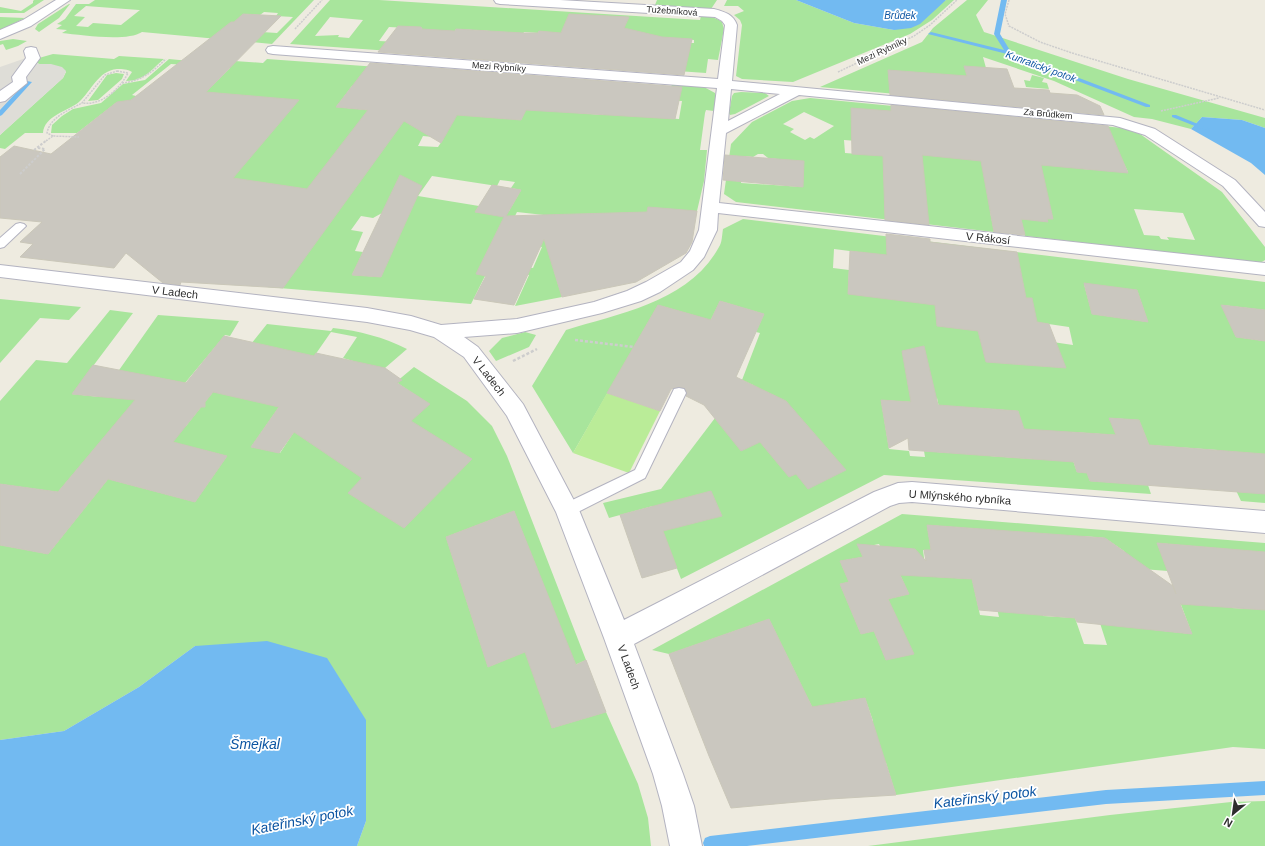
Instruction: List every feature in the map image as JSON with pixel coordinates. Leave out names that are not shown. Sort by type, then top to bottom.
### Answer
[{"type":"street","points":[[0,35],[27,23],[64,0]]},
{"type":"street","name":"Tužebníková","points":[[500,0],[721,15],[730,21],[731,25],[724,84]]},
{"type":"street","name":"Mezi Rybníky","points":[[276,50],[798,90]]},
{"type":"street","points":[[0,98],[20,83],[19,77],[33,58],[31,51]]},
{"type":"street","points":[[441,332],[517,326],[595,308],[639,294],[687,266],[694,259],[703,244],[708,230],[724,84]]},
{"type":"street","points":[[719,131],[798,90]]},
{"type":"street","name":"Za Brůdkem","points":[[798,90],[1115,121],[1150,132],[1229,183],[1265,222]]},
{"type":"street","name":"V Rákosí","points":[[711,207],[1265,269]]},
{"type":"street","name":"V Ladech","points":[[0,271],[367,315],[411,323],[441,332],[471,352],[511,405],[567,510],[618,638],[668,774],[678,806],[686,846]]},
{"type":"street","name":"U Mlýnského rybníka","points":[[618,638],[882,499],[898,493],[912,492],[1265,522]]},
{"type":"lane","points":[[0,244],[20,226]]},
{"type":"lane","points":[[567,510],[640,474],[679,393]]},
{"type":"path","points":[[276,50],[322,0]]},
{"type":"path","name":"Mezi Rybníky","points":[[798,90],[914,36],[930,25],[957,0]]},
{"type":"path","points":[[1009,0],[1005,14],[1009,26],[1040,42],[1132,72],[1265,110]]},
{"type":"path","points":[[121,83],[142,80],[166,59]]},
{"type":"path","points":[[79,137],[53,136],[47,133],[48,128],[52,122],[66,111],[82,103],[106,74],[117,71],[127,72],[128,75],[121,83],[100,101],[91,104],[82,103]]},
{"type":"path","points":[[1130,126],[1146,114],[1220,98]]},
{"type":"path","points":[[34,150],[53,136]]},
{"type":"path","points":[[20,174],[45,149],[38,148]]},
{"type":"path","points":[[568,339],[634,347]]},
{"type":"green space","points":[[34,0],[44,0],[24,13],[0,13],[0,7],[21,11],[33,3]]},
{"type":"green space","points":[[95,0],[314,0],[272,44],[142,32],[126,37],[92,36],[62,33],[67,30],[56,29],[62,25],[57,24],[65,19],[76,4],[89,4]],"holes":[[[86,6],[139,10],[140,10],[121,25],[93,23],[88,27],[76,26],[85,17],[74,16]],[[264,12],[278,13],[276,16],[293,17],[277,33],[227,30],[243,14],[260,15]]]},
{"type":"green space","points":[[330,0],[379,0],[700,20],[701,16],[707,16],[722,22],[724,29],[718,60],[708,59],[706,73],[290,44]],"holes":[[[330,17],[363,20],[349,38],[338,37],[339,35],[315,36]],[[389,27],[421,27],[422,29],[417,43],[379,41]],[[456,29],[490,31],[451,37]],[[539,31],[547,32],[515,50],[524,32],[538,33]],[[672,38],[694,40],[694,43],[691,43],[687,60],[675,60]]]},
{"type":"green space","points":[[657,0],[717,0],[711,9],[655,5]]},
{"type":"green space","points":[[727,0],[796,0],[854,23],[894,30],[946,0],[954,0],[932,20],[910,34],[793,82],[742,79],[736,76],[742,25],[740,20],[734,15],[744,11],[738,6],[724,6]]},
{"type":"green space","points":[[967,0],[988,0],[976,15],[984,32],[1128,79],[1265,118],[1265,128],[1242,120],[1202,117],[1191,129],[1152,119],[1134,117],[1054,81],[983,57],[986,68],[966,71],[972,101],[820,87],[922,42],[933,28]]},
{"type":"green space","points":[[69,4],[59,18],[39,32],[35,29],[38,24]]},
{"type":"green space","points":[[0,17],[25,18],[0,30]]},
{"type":"green space","points":[[13,39],[27,41],[6,50],[3,44],[0,45],[0,41]]},
{"type":"green space","points":[[53,54],[114,59],[119,56],[164,59],[143,77],[132,81],[126,81],[132,72],[123,69],[110,70],[100,77],[79,102],[52,118],[44,127],[43,133],[25,133],[5,149],[0,148],[0,135],[63,78],[66,72],[62,69],[36,62],[39,58]]},
{"type":"green space","points":[[169,59],[210,63],[207,66],[171,64],[132,95],[136,96],[132,103],[117,102],[77,133],[51,133],[52,125],[73,109],[101,103],[123,84],[145,80]]},
{"type":"green space","points":[[267,59],[671,88],[672,84],[704,87],[715,93],[716,99],[714,111],[706,110],[705,113],[700,150],[707,150],[704,181],[697,211],[640,246],[554,271],[562,297],[515,306],[529,275],[515,272],[518,266],[533,268],[542,247],[530,245],[544,215],[517,212],[471,304],[267,287],[189,109],[230,68],[220,60],[263,63]],"holes":[[[352,86],[383,88],[368,110],[336,107]],[[610,94],[603,115],[565,112]],[[660,100],[682,101],[679,119],[635,116]],[[525,111],[521,120],[477,116]],[[423,136],[444,138],[438,147],[418,146]],[[432,176],[497,186],[500,180],[515,182],[511,188],[521,190],[509,211],[493,208],[489,214],[475,212],[479,206],[418,196]],[[382,213],[394,213],[381,277],[352,275],[363,252],[355,251],[363,232],[351,230],[361,216],[373,218]]]},
{"type":"green space","points":[[116,73],[124,74],[122,79],[98,100],[88,101],[107,75]]},
{"type":"green space","points":[[1032,75],[1044,78],[1042,82],[1047,83],[1049,89],[1026,87],[1024,80],[1030,81]]},
{"type":"green space","points":[[734,93],[765,93],[769,96],[735,114],[730,115],[729,113],[732,96]]},
{"type":"green space","points":[[810,98],[1123,128],[1140,134],[1222,192],[1265,247],[1265,260],[1260,263],[1025,236],[1021,219],[1048,221],[1047,219],[1053,219],[1047,194],[1005,213],[990,211],[994,232],[736,202],[724,194],[731,144],[752,122],[792,101]],"holes":[[[804,112],[834,126],[814,139],[810,137],[805,140],[790,132],[794,129],[783,124]],[[844,140],[857,141],[858,154],[845,153]],[[1118,151],[1128,172],[1083,169]],[[758,154],[763,154],[768,158],[777,159],[776,172],[803,174],[803,187],[741,183],[744,156],[753,157]],[[1134,209],[1183,213],[1195,240],[1167,237],[1169,240],[1161,239],[1159,236],[1144,235]]]},
{"type":"green space","points":[[743,219],[1265,282],[1265,310],[1222,305],[1236,337],[1265,341],[1265,503],[1241,501],[1217,450],[1149,445],[1139,420],[1110,418],[1116,435],[1072,432],[1079,452],[1070,452],[1077,472],[1087,473],[1090,481],[1148,485],[1151,494],[884,475],[681,579],[653,506],[609,518],[603,503],[661,489],[715,418],[731,417],[753,385],[742,380],[760,333],[756,332],[764,314],[720,301],[698,346],[707,319],[658,305],[573,453],[532,386],[566,330],[630,311],[652,303],[672,293],[690,281],[706,266],[720,245],[723,229]],"holes":[[[834,249],[897,257],[848,294],[849,270],[833,268]],[[1084,284],[1137,290],[1148,322],[1092,314]],[[1028,321],[1069,327],[1073,345],[1032,339]],[[911,396],[937,398],[949,453],[924,451],[925,457],[910,456],[909,451],[889,449],[881,400],[911,402]],[[978,408],[1018,411],[1032,459],[990,456]]]},
{"type":"green space","points":[[0,299],[81,307],[69,320],[40,318],[0,363]]},
{"type":"green space","points":[[110,310],[133,313],[72,394],[100,397],[158,315],[239,321],[230,336],[225,335],[185,383],[155,377],[58,492],[0,484],[0,401],[36,360],[67,363]]},
{"type":"green space","points":[[267,324],[331,331],[333,328],[353,331],[380,338],[407,349],[304,438],[429,404],[396,382],[414,367],[467,401],[492,426],[507,456],[586,660],[536,682],[552,728],[606,712],[638,784],[648,818],[651,846],[357,846],[366,821],[195,646],[139,687],[64,731],[0,740],[0,545],[48,554],[108,479],[195,502],[227,456],[144,435],[157,420],[186,426]],"holes":[[[331,332],[357,337],[343,358],[353,361],[332,375],[280,453],[251,447]],[[514,511],[564,636],[488,667],[446,537]]]},
{"type":"green space","points":[[525,332],[536,335],[529,347],[496,361],[489,351],[502,338]]},
{"type":"green space","points":[[607,393],[660,411],[629,473],[573,453]]},
{"type":"green space","points":[[902,514],[1265,543],[1265,749],[1233,747],[896,795],[886,763],[816,769],[815,713],[769,619],[669,654],[652,650]],"holes":[[[927,525],[978,529],[999,617],[980,615],[972,579],[937,577],[935,573],[926,573],[923,550],[931,550]],[[1083,536],[1105,538],[1124,551],[1129,568],[1168,571],[1157,543],[1226,549],[1253,609],[1232,608],[1228,598],[1177,594],[1192,634],[1154,630],[1106,606]],[[879,544],[883,552],[889,551],[909,594],[888,599],[913,654],[886,660],[874,631],[861,634],[840,584],[849,582],[840,561],[863,557],[859,548]],[[1042,609],[1099,620],[1107,645],[1084,644],[1075,618],[1043,616]],[[865,698],[873,721],[842,726],[835,703]]]},
{"type":"green space","points":[[1265,801],[1265,846],[868,846],[1110,815],[1231,802]]},
{"type":"shaded area","points":[[26,58],[39,64],[51,64],[62,67],[66,71],[63,78],[0,135],[0,67]]},
{"type":"water","name":"Brůdek","points":[[796,0],[946,0],[920,24],[911,28],[894,30],[854,23]]},
{"type":"water","points":[[1202,117],[1242,120],[1265,128],[1265,175],[1251,163],[1191,129]]},
{"type":"water","name":"Šmejkal","points":[[267,641],[327,658],[366,720],[366,821],[357,846],[0,846],[0,740],[64,731],[139,687],[195,646]]},
{"type":"building","points":[[243,14],[281,16],[206,92],[299,100],[233,178],[307,189],[368,110],[336,107],[370,63],[682,87],[675,119],[526,110],[521,120],[457,115],[441,143],[404,121],[283,288],[181,282],[180,285],[163,283],[126,253],[114,268],[20,257],[33,244],[20,242],[42,222],[0,218],[0,157],[14,146],[51,154],[117,102],[131,100]]},
{"type":"building","points":[[569,14],[629,17],[624,28],[662,37],[692,39],[684,75],[378,52],[398,26],[455,31],[456,29],[523,33],[538,33],[539,31],[561,33]]},
{"type":"building","points":[[964,66],[1007,69],[1014,88],[1049,90],[1050,93],[1077,95],[1100,106],[1104,115],[890,95],[888,70],[967,76]]},
{"type":"building","points":[[891,105],[1108,126],[1128,173],[1041,165],[1053,219],[1047,219],[1048,222],[1021,219],[1025,235],[994,232],[981,161],[922,155],[929,225],[885,220],[883,156],[852,154],[851,108],[891,111]]},
{"type":"building","points":[[725,155],[804,161],[803,187],[723,180]]},
{"type":"building","points":[[400,175],[422,186],[381,277],[352,275]]},
{"type":"building","points":[[492,185],[521,190],[506,216],[647,212],[648,207],[697,211],[692,242],[686,253],[636,282],[562,297],[544,239],[514,305],[474,299],[486,276],[476,274],[504,217],[475,212]]},
{"type":"building","points":[[886,234],[930,239],[930,242],[1017,252],[1026,298],[1032,298],[1037,322],[1049,324],[1066,368],[986,362],[978,331],[937,326],[935,305],[848,294],[850,251],[887,255]]},
{"type":"building","points":[[1084,283],[1137,290],[1148,322],[1092,314]]},
{"type":"building","points":[[720,301],[764,314],[736,377],[786,401],[846,470],[808,489],[796,474],[789,477],[760,442],[741,451],[704,405],[686,396],[687,392],[684,388],[679,387],[671,389],[660,411],[607,393],[658,305],[711,320]]},
{"type":"building","points":[[1221,305],[1265,310],[1265,341],[1236,337]]},
{"type":"building","points":[[224,336],[314,356],[316,353],[385,368],[402,380],[397,383],[430,404],[411,421],[472,459],[404,528],[348,493],[362,478],[294,432],[279,453],[251,447],[279,407],[213,392],[205,402],[205,407],[201,407],[173,442],[227,456],[195,502],[108,479],[48,554],[0,545],[0,484],[58,492],[135,400],[72,394],[93,365],[186,383]]},
{"type":"building","points":[[924,346],[938,405],[1018,411],[1024,429],[1116,435],[1109,418],[1139,420],[1149,445],[1265,454],[1265,494],[1090,481],[1087,473],[1077,472],[1074,462],[909,450],[908,438],[889,448],[881,400],[911,402],[902,351]]},
{"type":"building","points":[[711,491],[722,516],[663,531],[677,568],[642,578],[620,515]]},
{"type":"building","points":[[514,511],[576,665],[586,660],[606,712],[552,728],[525,652],[488,667],[446,537]]},
{"type":"building","points":[[927,525],[1105,538],[1173,586],[1176,594],[1157,543],[1265,552],[1265,610],[1180,604],[1192,634],[1077,622],[1075,618],[979,610],[972,579],[900,575],[909,594],[888,599],[914,654],[886,660],[874,631],[861,634],[840,584],[849,582],[840,561],[863,557],[857,544],[915,549],[926,561],[924,550],[931,550]]},
{"type":"building","points":[[769,619],[812,707],[865,698],[896,795],[731,808],[669,654]]},
{"type":"waterway","points":[[1004,0],[997,34],[1009,53]]},
{"type":"waterway","name":"Kunratický potok","points":[[931,34],[1009,53]]},
{"type":"waterway","name":"Kunratický potok","points":[[1009,53],[1148,106]]},
{"type":"waterway","points":[[0,114],[29,82]]},
{"type":"waterway","name":"Kunratický potok","points":[[1174,116],[1207,129]]},
{"type":"waterway","name":"Kateřinský potok","points":[[710,843],[1106,797],[1265,788]]}]
